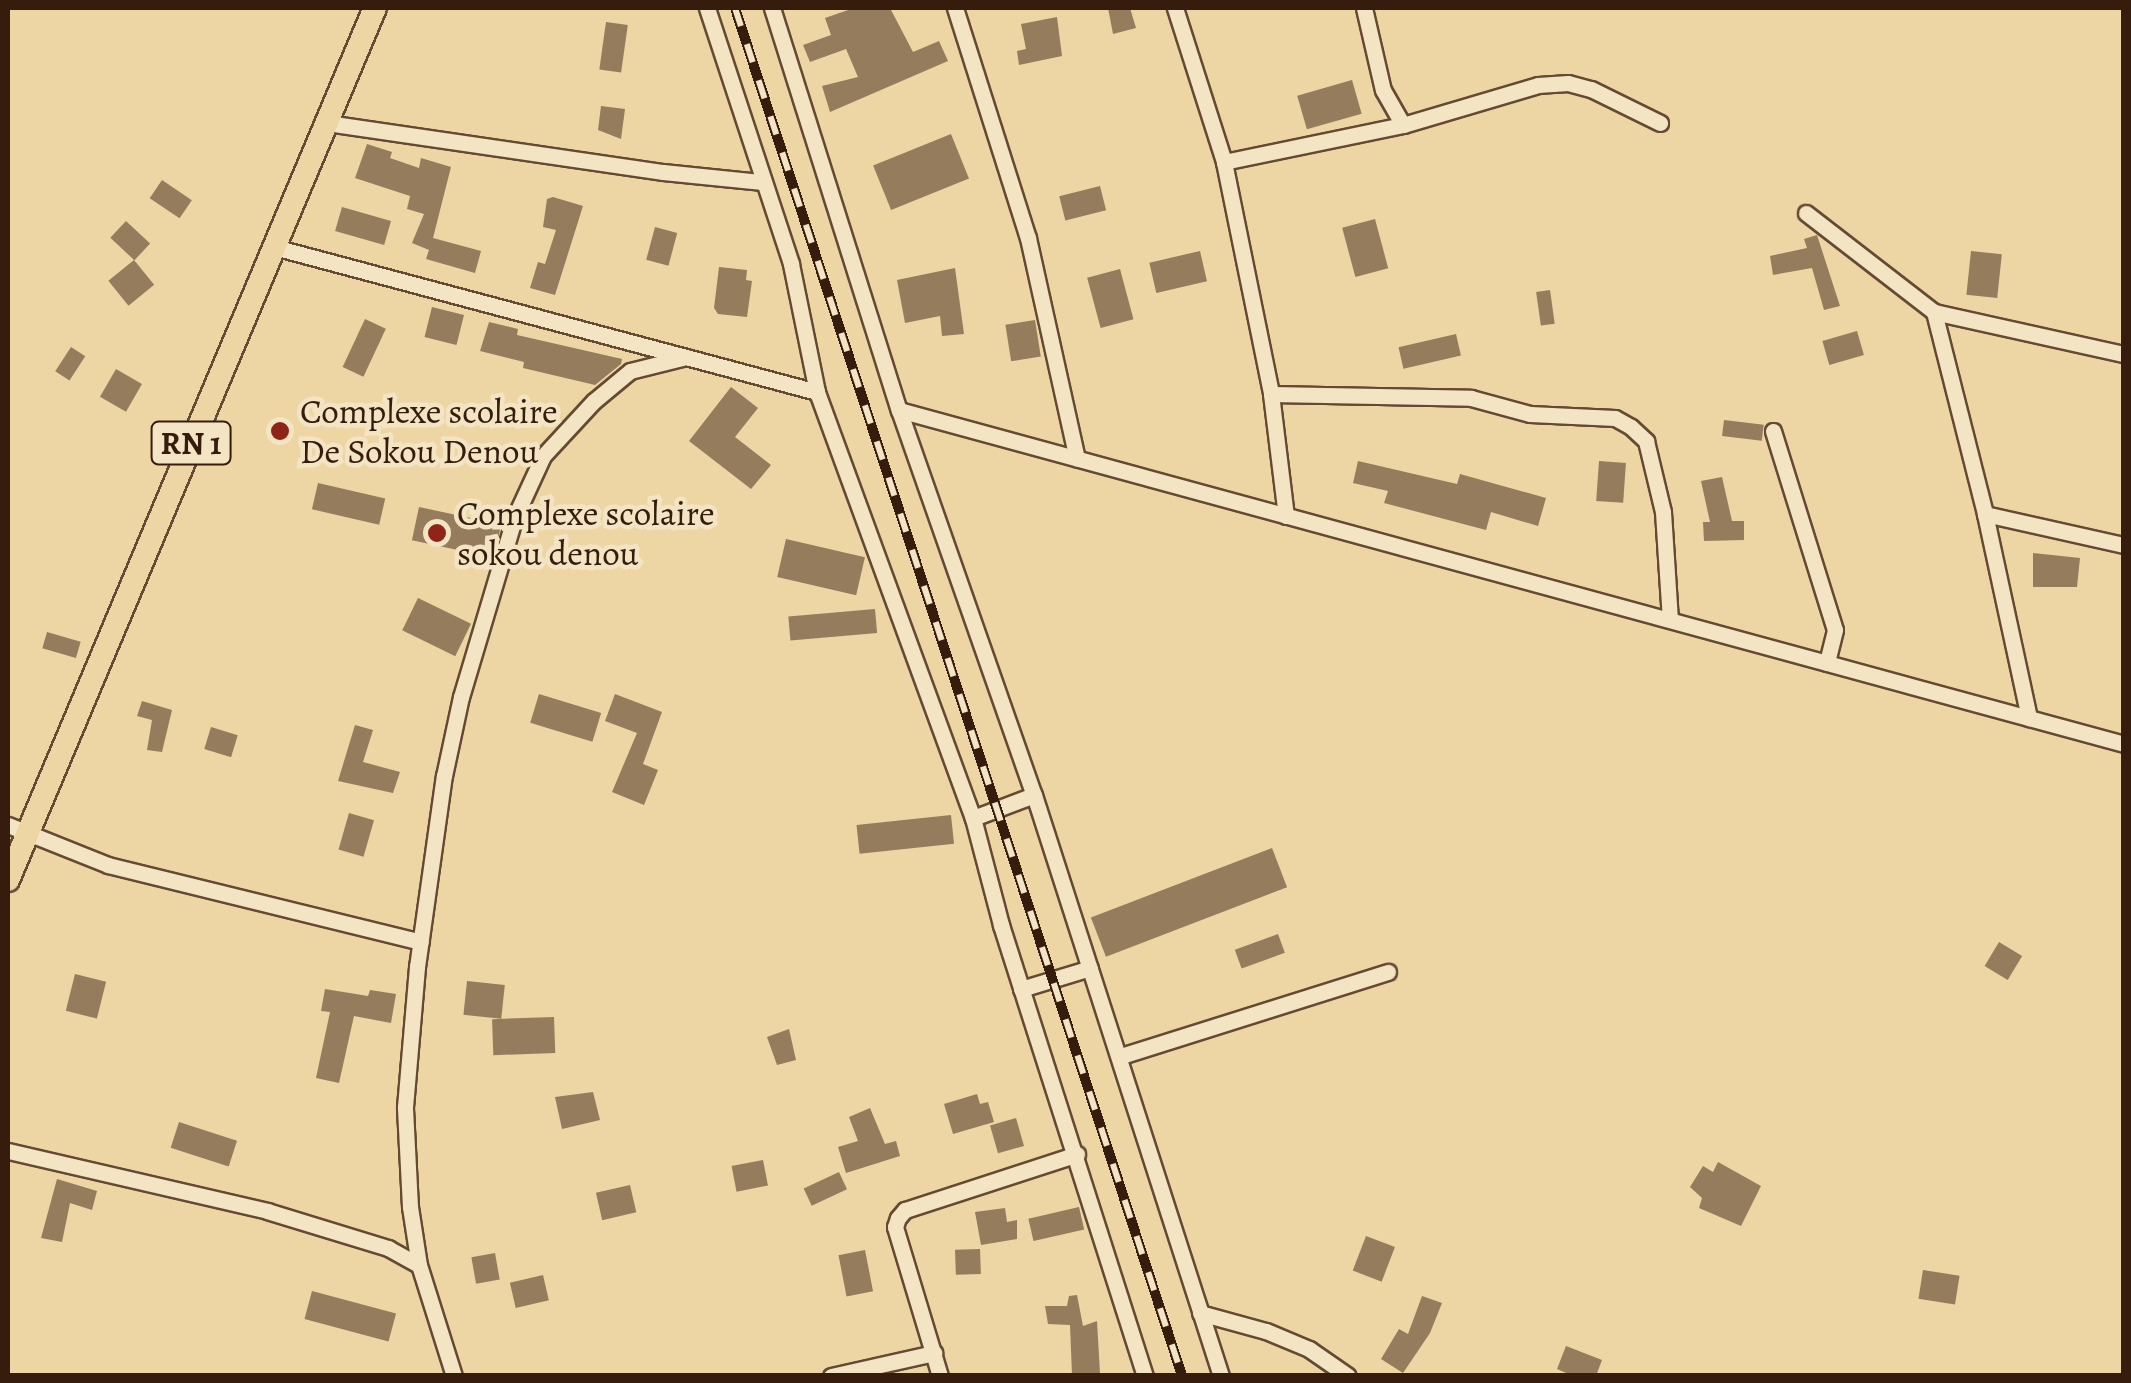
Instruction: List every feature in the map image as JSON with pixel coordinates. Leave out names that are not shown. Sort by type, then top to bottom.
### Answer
[{"type":"main road","name":"RN 1","points":[[8,880],[17,828],[274,247],[375,8]]},
{"type":"street","points":[[707,8],[791,264],[817,392],[973,818],[1021,989],[1145,1376]]},
{"type":"street","points":[[772,8],[899,410],[1034,795],[1222,1376]]},
{"type":"street","points":[[955,8],[1028,238],[1078,459]]},
{"type":"street","points":[[1175,8],[1224,162],[1271,394],[1286,516]]},
{"type":"street","points":[[1364,8],[1384,90],[1403,125]]},
{"type":"street","points":[[1224,162],[1403,125],[1538,85],[1568,83],[1591,88],[1660,122]]},
{"type":"street","points":[[327,123],[662,172],[762,182]]},
{"type":"street","points":[[1806,214],[1934,312],[2124,354]]},
{"type":"street","points":[[274,247],[817,392]]},
{"type":"street","points":[[1934,312],[1985,514],[2030,718]]},
{"type":"street","points":[[454,1376],[419,1265],[412,1228],[405,1106],[420,942],[444,776],[461,697],[525,492],[542,456],[594,400],[630,371],[686,356]]},
{"type":"street","points":[[1271,394],[1471,398],[1530,414],[1615,418],[1631,427],[1646,441],[1663,512],[1670,620]]},
{"type":"street","points":[[899,410],[2124,744]]},
{"type":"street","points":[[1773,430],[1835,630],[1827,663]]},
{"type":"street","points":[[1985,514],[2124,544]]},
{"type":"street","points":[[973,818],[1034,795]]},
{"type":"street","points":[[17,828],[108,866],[420,942]]},
{"type":"street","points":[[1021,989],[1090,968]]},
{"type":"street","points":[[1121,1056],[1388,972]]},
{"type":"street","points":[[8,1151],[268,1211],[388,1248],[419,1265]]},
{"type":"street","points":[[940,1376],[895,1227],[898,1218],[905,1210],[1076,1154]]},
{"type":"street","points":[[388,1248],[412,1228]]},
{"type":"street","points":[[1200,1314],[1266,1331],[1309,1349],[1348,1376]]},
{"type":"street","points":[[831,1376],[934,1353]]},
{"type":"building","points":[[854,8],[890,8],[913,52],[939,41],[948,61],[830,112],[822,86],[858,77],[846,49],[810,62],[803,45],[831,35],[825,18]]},
{"type":"building","points":[[1108,8],[1130,8],[1136,28],[1113,34]]},
{"type":"building","points":[[1057,17],[1062,56],[1019,65],[1017,51],[1026,49],[1021,24]]},
{"type":"building","points":[[606,22],[628,25],[621,73],[599,70]]},
{"type":"building","points":[[1352,80],[1362,114],[1307,129],[1297,96]]},
{"type":"building","points":[[601,106],[625,109],[621,139],[598,130]]},
{"type":"building","points":[[951,134],[969,179],[891,210],[873,165]]},
{"type":"building","points":[[367,144],[392,152],[390,158],[419,168],[421,158],[451,167],[433,238],[481,251],[475,273],[426,259],[429,250],[412,243],[424,214],[407,209],[410,196],[355,178]]},
{"type":"building","points":[[162,180],[192,200],[180,218],[150,198]]},
{"type":"building","points":[[1100,186],[1106,210],[1065,220],[1059,196]]},
{"type":"building","points":[[553,197],[583,206],[555,295],[530,288],[538,262],[545,264],[556,230],[543,227],[547,199]]},
{"type":"building","points":[[342,207],[391,221],[384,245],[335,231]]},
{"type":"building","points":[[1375,219],[1388,268],[1355,277],[1342,228]]},
{"type":"building","points":[[126,221],[150,244],[134,260],[110,238]]},
{"type":"building","points":[[655,227],[677,233],[668,266],[646,260]]},
{"type":"building","points":[[1817,235],[1840,306],[1824,310],[1812,268],[1773,275],[1770,256],[1807,248],[1804,239]]},
{"type":"building","points":[[1200,251],[1207,281],[1156,293],[1149,263]]},
{"type":"building","points":[[1971,251],[2002,254],[1997,298],[1966,295]]},
{"type":"building","points":[[134,260],[154,285],[128,306],[108,281]]},
{"type":"building","points":[[719,267],[747,270],[746,280],[752,281],[747,317],[718,314],[714,308]]},
{"type":"building","points":[[955,268],[964,334],[942,336],[940,316],[905,323],[897,280]]},
{"type":"building","points":[[1120,269],[1133,319],[1101,328],[1087,278]]},
{"type":"building","points":[[1550,290],[1555,324],[1541,326],[1536,292]]},
{"type":"building","points":[[432,307],[464,315],[457,345],[425,337]]},
{"type":"building","points":[[365,319],[386,329],[363,377],[343,367]]},
{"type":"building","points":[[1035,320],[1041,357],[1011,361],[1005,325]]},
{"type":"building","points":[[489,322],[518,329],[517,335],[622,359],[621,364],[595,385],[523,368],[524,362],[480,351]]},
{"type":"building","points":[[1857,331],[1864,355],[1829,365],[1822,341]]},
{"type":"building","points":[[1456,334],[1461,355],[1403,369],[1399,347]]},
{"type":"building","points":[[71,347],[85,356],[69,381],[55,371]]},
{"type":"building","points":[[116,369],[142,384],[126,412],[100,397]]},
{"type":"building","points":[[731,387],[758,408],[735,437],[771,465],[751,489],[689,441]]},
{"type":"building","points":[[1724,420],[1764,425],[1762,441],[1722,436]]},
{"type":"building","points":[[1358,461],[1457,484],[1460,474],[1546,498],[1538,526],[1491,512],[1486,530],[1384,503],[1388,491],[1353,483]]},
{"type":"building","points":[[1599,461],[1626,463],[1623,503],[1596,501]]},
{"type":"building","points":[[1722,477],[1732,521],[1744,521],[1744,540],[1704,541],[1703,522],[1710,522],[1701,481]]},
{"type":"building","points":[[318,483],[385,499],[379,525],[312,509]]},
{"type":"building","points":[[419,507],[501,524],[494,558],[412,540]]},
{"type":"building","points":[[786,539],[865,557],[856,595],[777,577]]},
{"type":"building","points":[[2033,553],[2080,558],[2077,587],[2033,587]]},
{"type":"building","points":[[418,598],[471,624],[455,656],[402,630]]},
{"type":"building","points":[[875,609],[877,633],[790,640],[788,617]]},
{"type":"building","points":[[47,632],[81,642],[76,658],[42,648]]},
{"type":"building","points":[[539,694],[601,713],[592,742],[530,723]]},
{"type":"building","points":[[615,694],[662,712],[643,764],[658,770],[644,805],[612,792],[637,733],[605,721]]},
{"type":"building","points":[[142,701],[172,710],[162,752],[147,750],[152,720],[137,716]]},
{"type":"building","points":[[355,725],[373,730],[363,762],[400,772],[393,793],[338,781]]},
{"type":"building","points":[[211,727],[238,735],[231,757],[204,749]]},
{"type":"building","points":[[349,813],[374,820],[364,857],[339,850]]},
{"type":"building","points":[[951,815],[954,844],[860,854],[857,825]]},
{"type":"building","points":[[1272,848],[1287,887],[1106,957],[1091,918]]},
{"type":"building","points":[[1278,934],[1285,953],[1242,969],[1235,950]]},
{"type":"building","points":[[1999,942],[2022,956],[2008,980],[1985,966]]},
{"type":"building","points":[[75,974],[106,982],[97,1019],[66,1011]]},
{"type":"building","points":[[467,981],[505,985],[501,1019],[463,1015]]},
{"type":"building","points":[[325,989],[368,996],[370,990],[396,994],[391,1023],[354,1016],[339,1083],[316,1078],[330,1012],[321,1011]]},
{"type":"building","points":[[554,1017],[555,1053],[493,1055],[492,1019]]},
{"type":"building","points":[[789,1029],[796,1060],[777,1065],[767,1037]]},
{"type":"building","points":[[593,1092],[600,1120],[562,1129],[555,1097]]},
{"type":"building","points":[[977,1094],[980,1104],[988,1102],[994,1122],[953,1134],[944,1104]]},
{"type":"building","points":[[870,1108],[885,1144],[896,1141],[900,1156],[846,1173],[838,1147],[858,1141],[849,1117]]},
{"type":"building","points":[[1016,1118],[1024,1146],[998,1153],[990,1125]]},
{"type":"building","points":[[179,1122],[237,1141],[229,1167],[171,1148]]},
{"type":"building","points":[[763,1160],[768,1186],[737,1192],[732,1166]]},
{"type":"building","points":[[1718,1162],[1761,1186],[1741,1226],[1699,1208],[1702,1198],[1690,1187],[1703,1166],[1713,1172]]},
{"type":"building","points":[[839,1172],[847,1189],[812,1206],[804,1188]]},
{"type":"building","points":[[57,1179],[97,1191],[92,1210],[70,1203],[62,1242],[41,1238]]},
{"type":"building","points":[[630,1185],[636,1212],[602,1220],[596,1193]]},
{"type":"building","points":[[1079,1207],[1084,1229],[1034,1241],[1028,1219]]},
{"type":"building","points":[[1005,1208],[1007,1222],[1017,1220],[1017,1239],[981,1245],[975,1212]]},
{"type":"building","points":[[1366,1236],[1395,1247],[1382,1282],[1353,1271]]},
{"type":"building","points":[[980,1249],[981,1274],[956,1275],[955,1250]]},
{"type":"building","points":[[865,1250],[873,1291],[847,1296],[838,1255]]},
{"type":"building","points":[[495,1253],[500,1280],[476,1284],[471,1257]]},
{"type":"building","points":[[1923,1270],[1960,1276],[1955,1304],[1918,1299]]},
{"type":"building","points":[[543,1275],[549,1300],[516,1308],[510,1283]]},
{"type":"building","points":[[312,1291],[396,1314],[389,1342],[304,1319]]},
{"type":"building","points":[[1077,1295],[1083,1326],[1097,1321],[1100,1373],[1072,1375],[1070,1325],[1048,1324],[1045,1306],[1067,1306],[1069,1296]]},
{"type":"building","points":[[1422,1296],[1442,1303],[1430,1333],[1403,1373],[1381,1359],[1399,1329],[1408,1334]]},
{"type":"building","points":[[1566,1346],[1602,1360],[1596,1376],[1573,1376],[1557,1369]]},
{"type":"railway","points":[[735,8],[1182,1376]]},
{"type":"place","name":"Complexe scolaire De Sokou Denou","points":[[280,431]]},
{"type":"place","name":"Complexe scolaire sokou denou","points":[[437,533]]}]
